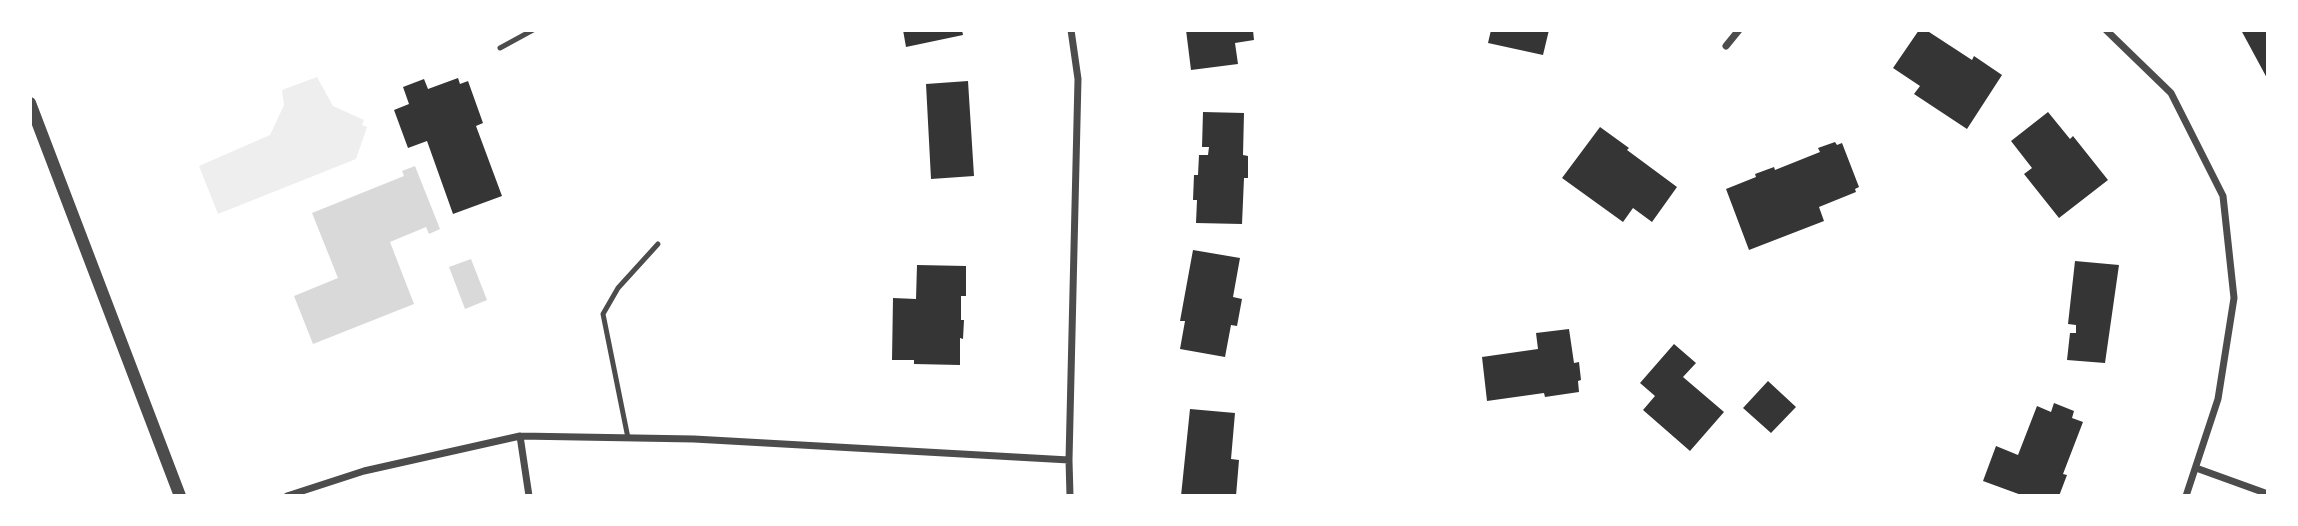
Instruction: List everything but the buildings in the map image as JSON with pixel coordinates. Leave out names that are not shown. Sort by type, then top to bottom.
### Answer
[{"type":"street","points":[[1070,30],[1078,79],[1070,496]]},
{"type":"street","points":[[1726,46],[1739,30]]},
{"type":"street","points":[[2106,30],[2171,93],[2223,196],[2234,298],[2218,399],[2186,496]]},
{"type":"street","points":[[30,103],[180,496]]},
{"type":"street","points":[[286,496],[365,471],[520,436],[694,439],[1069,460]]},
{"type":"street","points":[[520,436],[529,496]]},
{"type":"street","points":[[2196,468],[2268,494]]},
{"type":"lane","points":[[500,48],[533,30]]},
{"type":"lane","points":[[628,438],[603,314],[618,288],[658,244]]},
{"type":"shaded area","points":[[317,77],[333,106],[364,120],[362,125],[367,127],[356,159],[218,214],[199,166],[270,135],[284,105],[282,90]]},
{"type":"shaded area","points":[[415,166],[440,229],[429,234],[426,227],[390,242],[414,304],[313,344],[294,296],[338,278],[312,213],[404,176],[402,171]]},
{"type":"shaded area","points":[[471,259],[487,300],[465,309],[449,267]]}]
